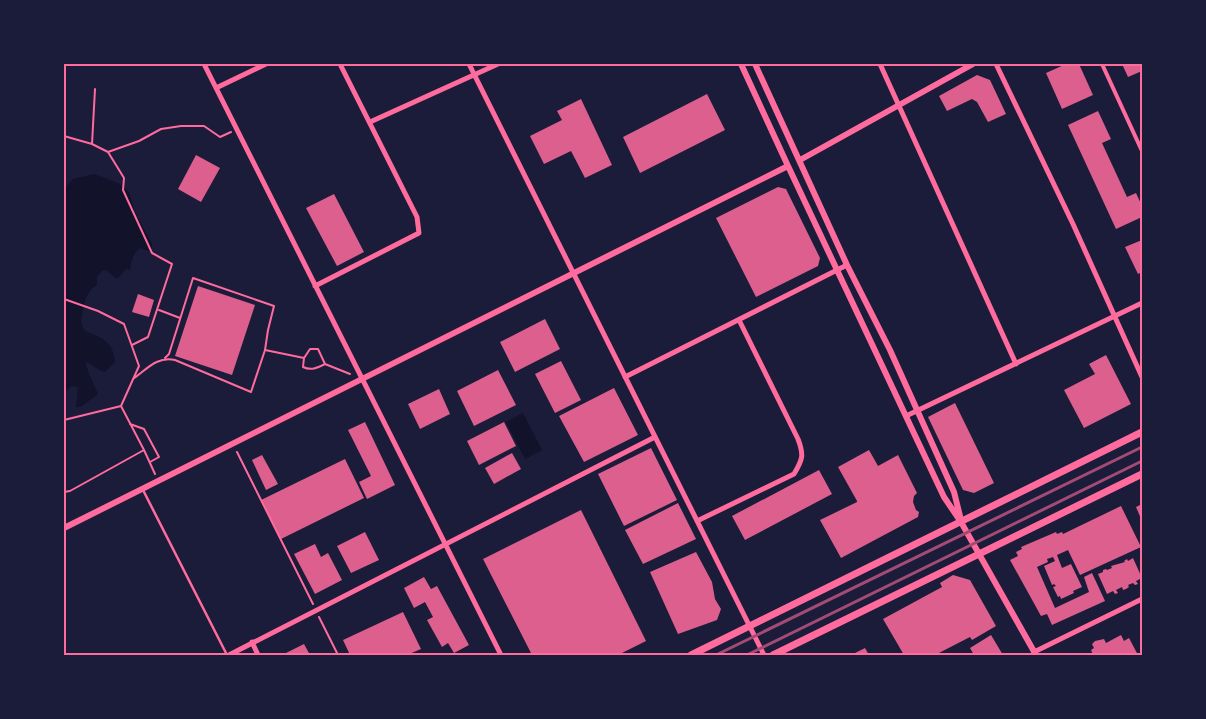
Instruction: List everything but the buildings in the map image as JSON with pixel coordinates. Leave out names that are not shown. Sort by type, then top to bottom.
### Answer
[{"type":"main road","points":[[691,655],[1142,432]]},
{"type":"main road","points":[[773,655],[1142,474]]},
{"type":"street","points":[[204,64],[501,655]]},
{"type":"street","points":[[216,88],[266,64]]},
{"type":"street","points":[[315,286],[419,233],[417,217],[340,64]]},
{"type":"street","points":[[470,64],[764,655]]},
{"type":"street","points":[[370,122],[498,64]]},
{"type":"street","points":[[741,64],[944,497],[961,522],[1035,654],[1142,600]]},
{"type":"street","points":[[755,64],[847,265],[890,350],[954,492],[961,522]]},
{"type":"street","points":[[880,64],[1016,364]]},
{"type":"street","points":[[64,528],[800,160],[973,64]]},
{"type":"street","points":[[996,64],[1073,224],[1142,377]]},
{"type":"street","points":[[1102,64],[1142,151]]},
{"type":"street","points":[[625,377],[847,265]]},
{"type":"street","points":[[906,416],[1142,303]]},
{"type":"street","points":[[697,521],[794,474],[801,462],[802,452],[798,439],[740,320]]},
{"type":"street","points":[[228,655],[655,437]]},
{"type":"street","points":[[252,642],[258,655]]},
{"type":"lane","points":[[143,489],[228,655]]},
{"type":"path","points":[[92,144],[95,89]]},
{"type":"path","points":[[108,152],[139,141],[161,129],[181,126],[204,126],[220,137],[237,129]]},
{"type":"path","points":[[64,136],[92,144],[108,152],[124,178],[123,190],[152,253],[172,264],[148,337],[132,345]]},
{"type":"path","points":[[133,379],[170,354],[193,278],[274,306],[265,350],[250,392],[175,360],[165,358]]},
{"type":"path","points":[[64,299],[98,311],[124,324],[139,366],[121,406]]},
{"type":"path","points":[[158,310],[180,318]]},
{"type":"path","points":[[325,364],[309,370],[303,367],[304,358],[310,349],[318,349],[325,364],[362,380]]},
{"type":"path","points":[[265,350],[304,358]]},
{"type":"path","points":[[64,420],[121,406]]},
{"type":"path","points":[[121,406],[158,481]]},
{"type":"path","points":[[130,424],[144,429],[159,456],[150,462]]},
{"type":"path","points":[[233,444],[338,655]]},
{"type":"path","points":[[64,492],[70,491],[144,450]]},
{"type":"shaded area","points":[[94,174],[118,183],[129,192],[135,212],[152,244],[151,252],[140,248],[136,252],[130,270],[126,269],[117,279],[106,270],[102,271],[97,277],[97,285],[87,296],[81,323],[85,331],[97,336],[109,345],[115,362],[105,372],[85,362],[98,394],[82,406],[76,407],[78,387],[72,386],[64,392],[64,189],[73,179]]},
{"type":"shaded area","points":[[523,413],[542,450],[525,459],[506,422]]},
{"type":"railway","points":[[716,655],[1142,447]]},
{"type":"railway","points":[[747,655],[1142,461]]}]
